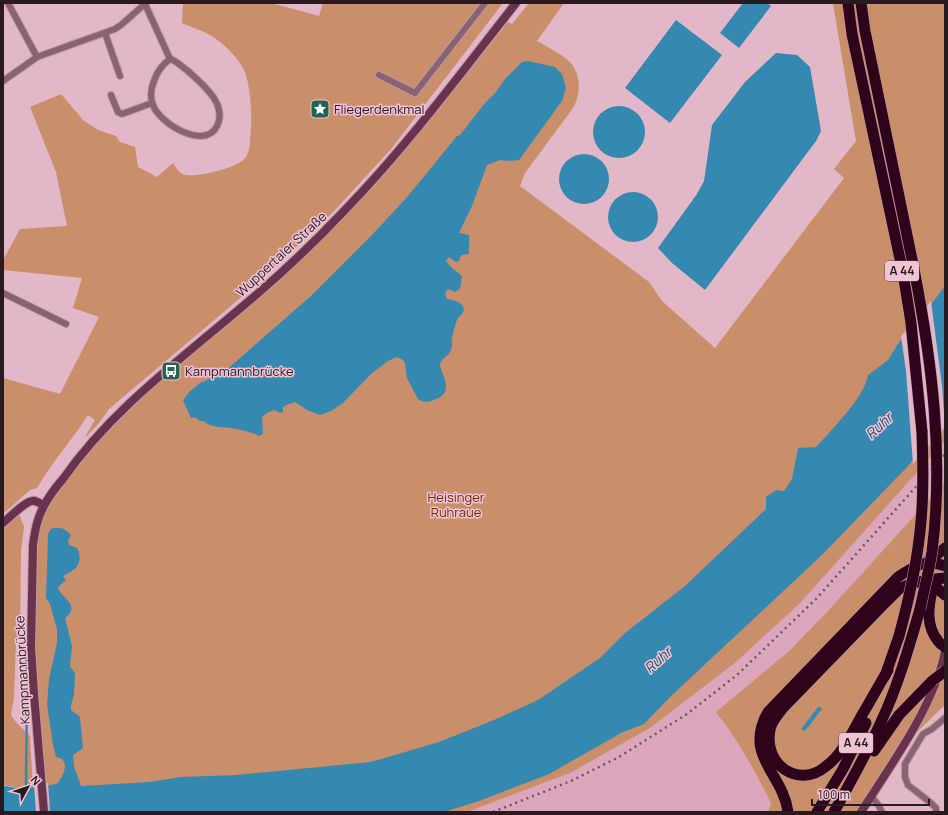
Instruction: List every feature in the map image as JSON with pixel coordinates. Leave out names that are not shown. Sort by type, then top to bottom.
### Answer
[{"type":"highway","name":"A 44","points":[[816,812],[843,769],[866,722],[888,670],[906,611],[918,548],[923,486],[922,432],[912,330],[902,273],[854,42],[848,3]]},
{"type":"highway","name":"A 44","points":[[834,812],[882,722],[900,674],[920,608],[929,558],[938,484],[937,446],[931,370],[922,310],[865,31],[861,3]]},
{"type":"highway","points":[[788,812],[787,806],[762,752],[760,743],[763,723],[768,712],[891,583],[907,571],[945,548]]},
{"type":"highway","points":[[929,558],[934,563],[945,566]]},
{"type":"highway","points":[[929,558],[932,591],[929,624],[932,634],[945,647]]},
{"type":"highway","points":[[888,670],[841,751],[826,767],[817,773],[806,775],[796,774],[786,770],[774,760],[770,749],[770,728],[782,709],[899,589],[910,584],[945,578]]},
{"type":"highway","points":[[927,580],[945,595]]},
{"type":"highway","points":[[834,812],[852,793],[879,742],[899,715],[932,681],[945,671]]},
{"type":"street","points":[[8,3],[37,56]]},
{"type":"street","points":[[3,81],[37,56],[105,33],[121,25],[145,3],[170,59],[176,62],[211,93],[216,102],[219,114],[217,127],[211,134],[199,136],[186,132],[165,121],[157,113],[152,104],[152,87],[154,79],[162,66],[170,59]]},
{"type":"street","points":[[379,75],[415,93],[485,3]]},
{"type":"street","name":"Wuppertaler Straße","points":[[44,505],[69,469],[87,447],[120,412],[245,305],[346,209],[399,149],[516,3]]},
{"type":"street","points":[[105,33],[120,76]]},
{"type":"street","points":[[111,95],[118,112],[122,114],[152,104]]},
{"type":"street","points":[[3,293],[66,324]]},
{"type":"street","points":[[3,523],[18,510],[31,502],[35,501],[44,505]]},
{"type":"street","name":"Kampmannbrücke","points":[[44,505],[35,531],[33,545],[31,648],[44,812]]},
{"type":"street","points":[[861,812],[909,735],[933,692],[943,663],[945,651]]},
{"type":"street","points":[[936,812],[936,808],[931,803],[908,785],[905,777],[905,764],[923,734],[932,729],[945,718]]},
{"type":"street","points":[[871,796],[882,812]]},
{"type":"shaded area","points":[[945,441],[945,482],[827,612],[788,652],[718,713],[753,766],[771,803],[768,812],[467,812],[570,773],[650,728],[736,662],[800,602]]},
{"type":"green space","points":[[183,3],[271,3],[319,16],[323,3],[503,3],[391,149],[335,210],[239,299],[109,409],[99,423],[85,437],[95,420],[88,415],[37,488],[30,490],[3,514],[3,378],[60,394],[99,317],[73,308],[82,278],[3,270],[3,260],[20,229],[67,226],[56,172],[30,107],[61,94],[84,121],[98,130],[116,136],[120,142],[135,147],[138,167],[157,177],[173,163],[182,174],[200,175],[236,165],[248,154],[250,146],[251,108],[249,87],[244,69],[231,52],[215,38],[182,23]]},
{"type":"green space","name":"Heisinger Ruhraue","points":[[529,3],[564,3],[537,41],[560,54],[571,63],[577,74],[579,91],[573,108],[525,173],[520,186],[649,282],[662,301],[715,348],[844,178],[834,169],[856,141],[833,3],[945,3],[945,441],[800,603],[736,662],[650,728],[570,773],[467,812],[48,812],[34,647],[34,606],[40,516],[70,470],[121,415],[299,258],[455,88],[508,22],[512,24]]},
{"type":"green space","points":[[945,482],[945,705],[894,754],[856,812],[768,812],[771,803],[765,791],[739,745],[716,712],[788,652],[827,612]]},
{"type":"green space","points":[[19,514],[24,527],[21,551],[20,637],[16,643],[14,697],[11,715],[30,736],[33,787],[19,788],[3,785],[3,528]]},
{"type":"water","points":[[743,3],[767,3],[771,6],[739,48],[720,33]]},
{"type":"water","points":[[676,20],[722,55],[670,123],[625,88]]},
{"type":"water","points":[[776,53],[797,55],[810,67],[821,131],[816,141],[705,290],[672,263],[658,248],[697,194],[704,181],[712,125],[745,82]]},
{"type":"water","points":[[528,61],[555,67],[562,74],[566,88],[562,101],[519,160],[500,160],[487,165],[472,206],[459,233],[469,235],[469,254],[462,255],[460,260],[456,262],[449,257],[446,261],[462,276],[460,289],[455,292],[448,289],[445,293],[447,299],[458,302],[464,309],[457,320],[452,338],[451,350],[440,365],[446,385],[443,395],[434,400],[425,402],[418,399],[407,378],[405,363],[397,357],[388,361],[371,374],[343,403],[331,411],[320,415],[307,410],[295,402],[284,406],[283,412],[280,413],[274,410],[267,413],[262,417],[263,433],[260,436],[242,430],[207,424],[195,417],[191,418],[183,400],[190,391],[200,383],[224,372],[312,295],[371,236],[408,196],[457,136],[460,135],[485,103],[496,92],[505,79],[522,62]]},
{"type":"water","points":[[619,106],[629,108],[637,114],[643,122],[645,132],[643,142],[637,150],[629,156],[619,158],[609,156],[601,150],[595,142],[593,132],[595,122],[601,114],[609,108]]},
{"type":"water","points":[[589,154],[594,155],[602,161],[608,169],[608,189],[602,197],[594,203],[579,204],[574,203],[566,197],[560,189],[559,174],[560,169],[566,161],[574,155]]},
{"type":"water","points":[[638,192],[643,193],[651,199],[657,207],[657,227],[651,235],[643,241],[628,242],[623,241],[615,235],[609,227],[608,212],[609,207],[615,199],[623,193]]},
{"type":"water","name":"Ruhr","points":[[945,286],[945,424],[906,468],[823,554],[670,697],[644,724],[623,732],[549,774],[479,801],[444,812],[3,812],[3,786],[23,788],[55,784],[58,783],[65,768],[63,761],[56,757],[47,704],[49,679],[57,643],[57,629],[50,604],[46,598],[48,534],[51,529],[60,528],[71,535],[68,541],[69,545],[77,548],[80,558],[78,565],[72,571],[63,576],[66,580],[58,587],[70,603],[72,609],[69,615],[65,618],[72,646],[70,667],[75,673],[74,695],[71,710],[80,717],[83,748],[73,755],[74,767],[81,786],[150,782],[181,777],[236,775],[371,762],[439,742],[494,720],[538,700],[600,658],[625,633],[685,586],[766,509],[766,497],[776,490],[784,491],[792,479],[798,448],[816,447],[854,403],[865,384],[868,375],[888,360],[899,342],[919,320]]},
{"type":"water","points":[[819,706],[822,709],[805,731],[801,729]]},
{"type":"pier","points":[[931,301],[942,386],[945,427],[913,464],[906,371],[901,336]]},
{"type":"pier","points":[[48,783],[50,812],[36,812],[34,785]]},
{"type":"waterway","points":[[26,650],[26,787]]},
{"type":"railway","points":[[493,812],[571,781],[619,757],[687,714],[737,675],[817,598],[945,454]]},
{"type":"place","name":"Fliegerdenkmal","points":[[320,109]]},
{"type":"place","name":"Kampmannbrücke","points":[[171,371]]}]
